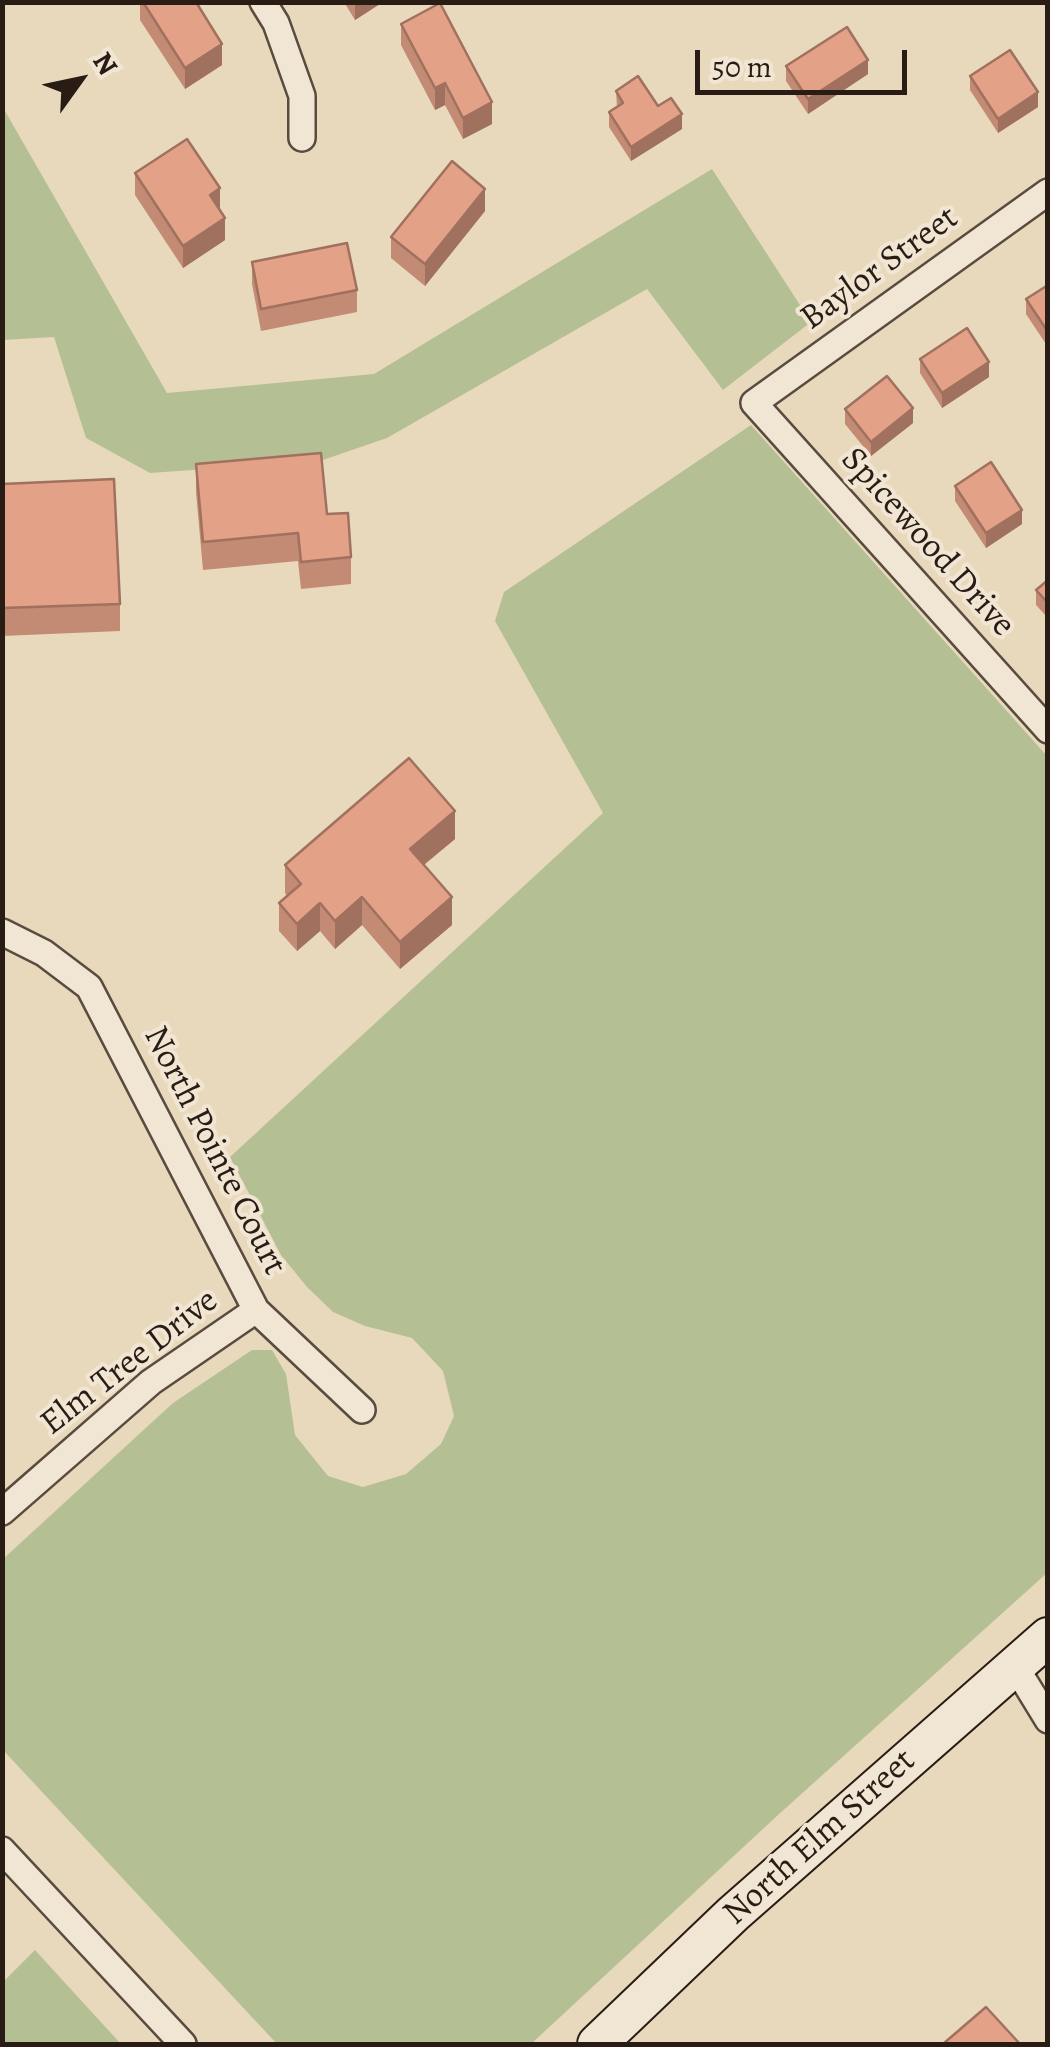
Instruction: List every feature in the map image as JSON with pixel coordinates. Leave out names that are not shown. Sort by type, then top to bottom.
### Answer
[{"type":"main road","name":"North Elm Street","points":[[597,2044],[729,1918],[1048,1638]]},
{"type":"street","points":[[263,2],[276,22],[302,96],[302,138]]},
{"type":"street","name":"Baylor Street","points":[[754,402],[1048,192]]},
{"type":"street","name":"Spicewood Drive","points":[[754,402],[1048,730]]},
{"type":"street","name":"North Pointe Court","points":[[2,932],[44,954],[89,987],[256,1310],[362,1410]]},
{"type":"street","name":"Elm Tree Drive","points":[[2,1512],[151,1382],[256,1310]]},
{"type":"street","points":[[1015,1666],[1048,1720]]},
{"type":"street","points":[[2,1850],[183,2044]]},
{"type":"green space","points":[[5,111],[167,393],[374,374],[712,169],[811,322],[723,390],[647,289],[387,438],[320,461],[150,473],[86,438],[54,337],[3,340]]},
{"type":"green space","points":[[751,425],[1047,756],[1047,1573],[531,2044],[277,2044],[3,1750],[3,1559],[173,1403],[252,1350],[272,1350],[286,1374],[295,1435],[328,1476],[363,1487],[406,1474],[441,1444],[454,1416],[443,1371],[412,1338],[365,1326],[333,1312],[307,1287],[281,1255],[230,1157],[603,813],[495,621],[504,592]]},
{"type":"green space","points":[[35,1950],[121,2044],[3,2044],[3,1982]]},
{"type":"building","points":[[143,2],[196,2],[222,44],[185,68]]},
{"type":"building","points":[[440,3],[492,102],[463,118],[445,83],[435,88],[401,24]]},
{"type":"building","points":[[847,27],[868,60],[808,99],[786,66]]},
{"type":"building","points":[[1010,50],[1038,92],[998,119],[970,76]]},
{"type":"building","points":[[638,76],[658,106],[671,98],[682,114],[631,147],[609,112],[623,103],[616,91]]},
{"type":"building","points":[[187,139],[220,188],[210,195],[225,218],[183,246],[135,173]]},
{"type":"building","points":[[452,161],[485,189],[425,264],[391,237]]},
{"type":"building","points":[[347,243],[357,290],[261,309],[252,262]]},
{"type":"building","points":[[1048,285],[1048,332],[1026,299]]},
{"type":"building","points":[[967,328],[989,362],[942,393],[920,359]]},
{"type":"building","points":[[887,376],[913,408],[871,442],[845,409]]},
{"type":"building","points":[[321,453],[327,514],[348,513],[351,557],[301,562],[298,533],[203,542],[196,464]]},
{"type":"building","points":[[991,462],[1022,510],[986,533],[955,486]]},
{"type":"building","points":[[114,479],[120,604],[2,608],[2,484]]},
{"type":"building","points":[[1048,580],[1048,603],[1036,590]]},
{"type":"building","points":[[409,758],[455,811],[410,849],[452,897],[400,942],[362,897],[335,921],[320,903],[297,924],[279,903],[301,884],[285,865]]},
{"type":"building","points":[[986,2007],[1020,2044],[943,2044]]}]
